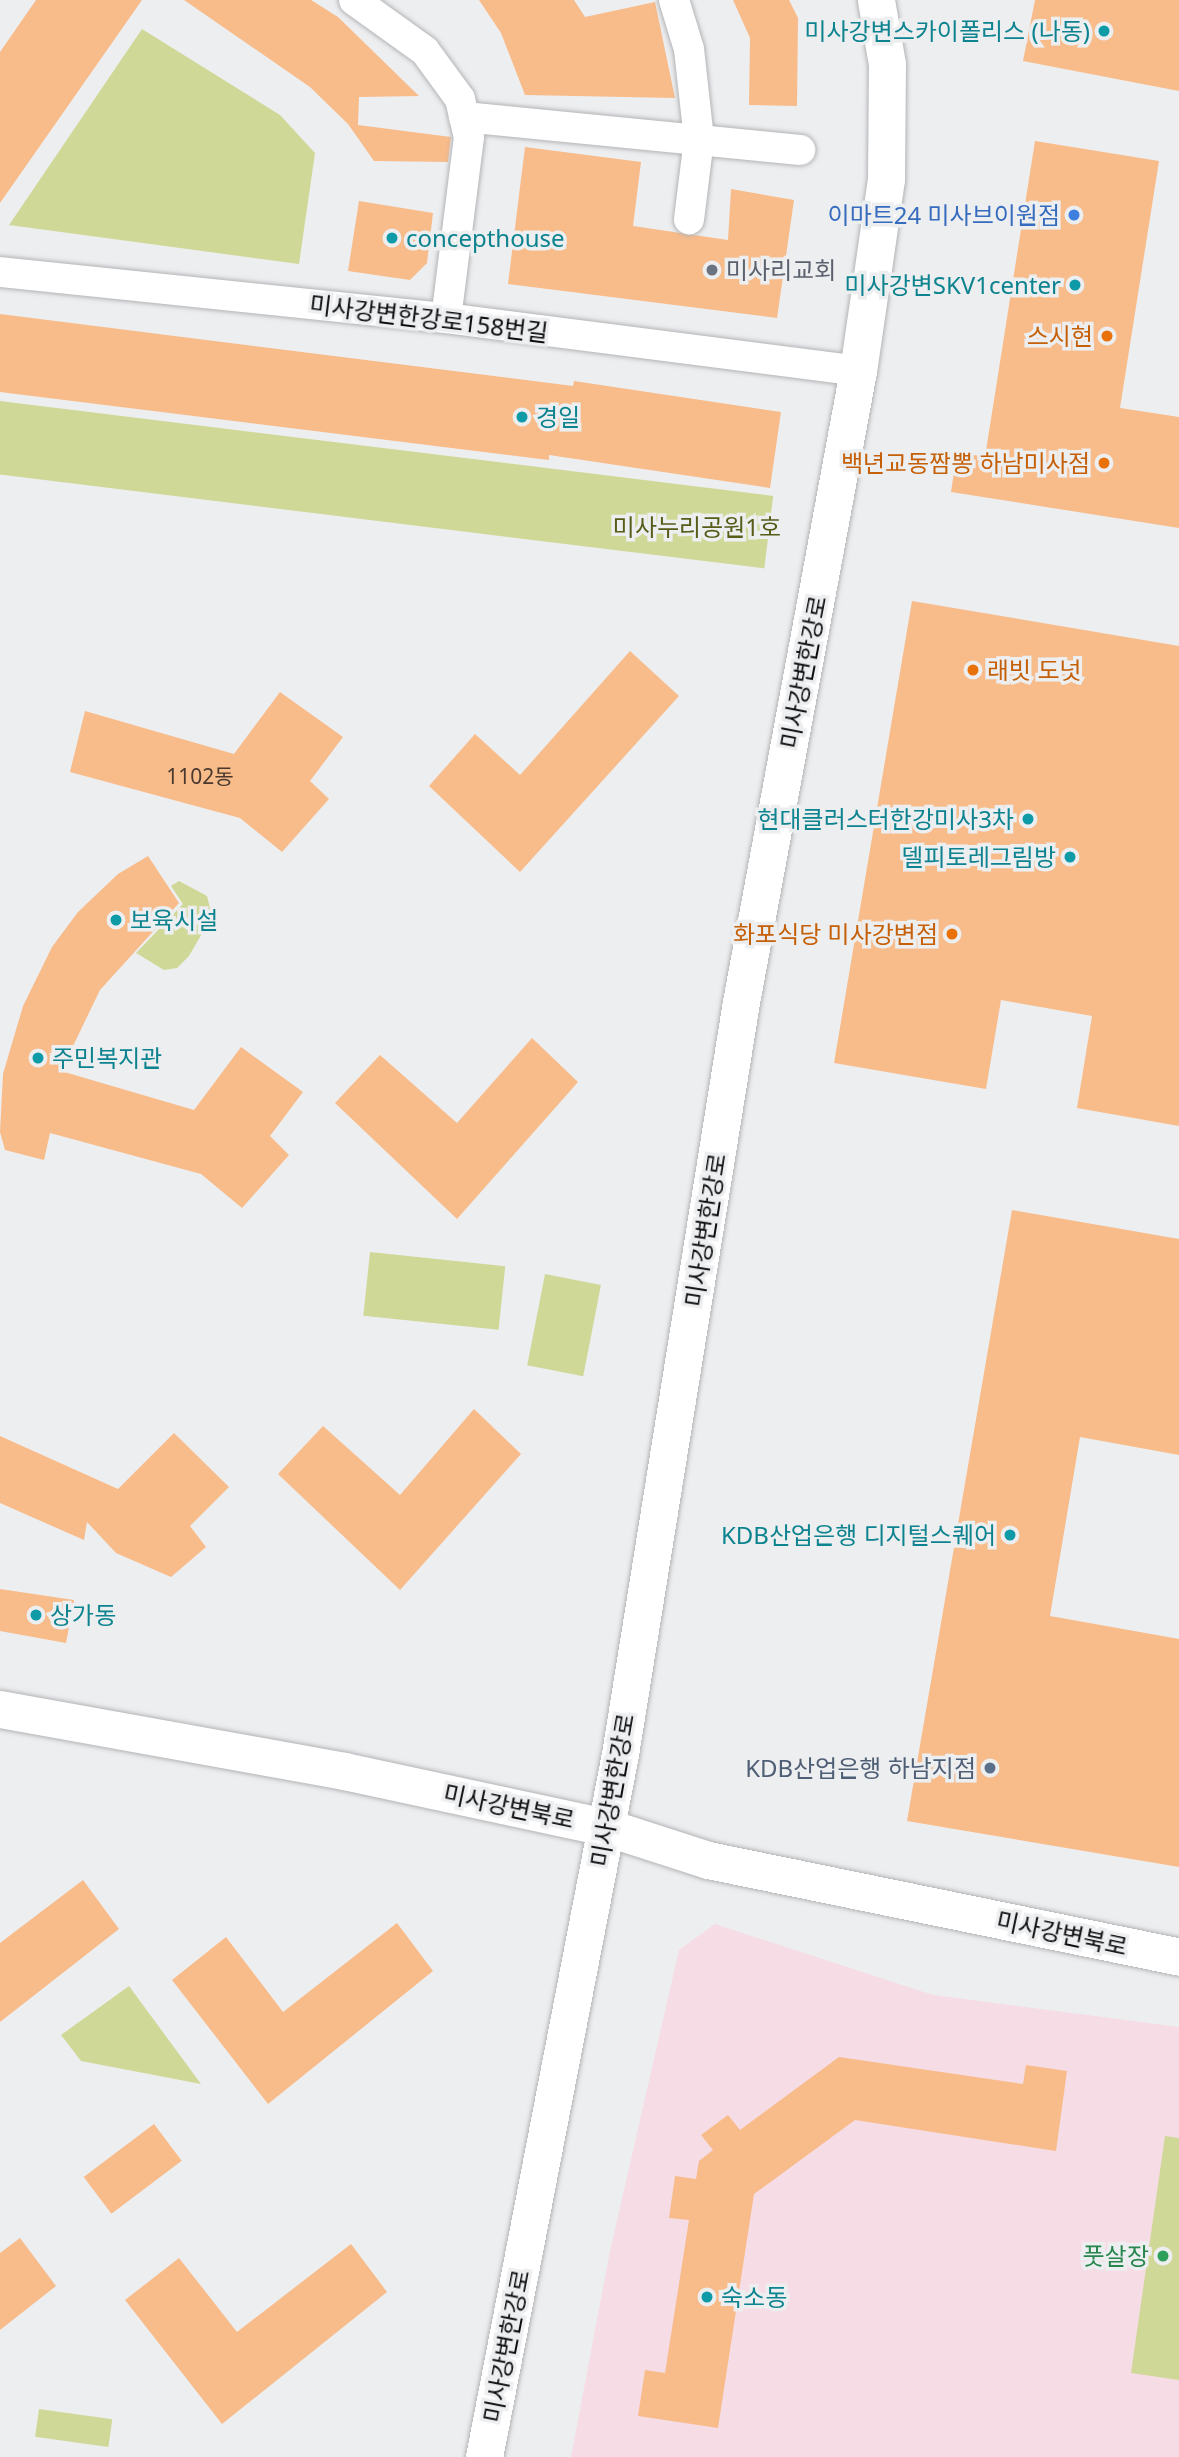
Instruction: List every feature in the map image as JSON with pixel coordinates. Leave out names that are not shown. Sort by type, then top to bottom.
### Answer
[{"type":"street","points":[[354,0],[425,51],[460,99],[469,137],[446,318]]},
{"type":"street","points":[[674,0],[689,49],[699,138],[689,219]]},
{"type":"street","name":"미사강변한강로","points":[[484,2457],[606,1828],[741,1002],[858,371],[886,179],[887,64],[876,0]]},
{"type":"street","points":[[464,117],[800,150]]},
{"type":"street","name":"미사강변한강로158번길","points":[[0,272],[446,318],[858,371]]},
{"type":"street","name":"미사강변북로","points":[[0,1709],[344,1771],[606,1828],[708,1860],[1179,1957]]},
{"type":"shaded area","points":[[715,1924],[933,1995],[1179,2027],[1179,2457],[571,2457],[610,2251],[679,1950]]},
{"type":"green space","points":[[142,29],[280,115],[315,153],[299,264],[9,225]]},
{"type":"green space","name":"미사누리공원1호","points":[[0,401],[773,496],[764,568],[0,475]]},
{"type":"green space","points":[[179,881],[207,896],[212,916],[189,956],[177,968],[164,970],[136,953],[183,904],[171,886]]},
{"type":"green space","points":[[370,1252],[505,1266],[499,1330],[363,1316]]},
{"type":"green space","points":[[545,1274],[601,1285],[583,1376],[527,1365]]},
{"type":"green space","points":[[129,1986],[201,2084],[81,2061],[61,2035]]},
{"type":"green space","name":"풋살장","points":[[1165,2136],[1179,2138],[1179,2380],[1131,2373]]},
{"type":"green space","points":[[39,2409],[112,2419],[108,2447],[35,2437]]},
{"type":"building","points":[[36,0],[142,0],[0,203],[0,52]]},
{"type":"building","points":[[184,0],[311,0],[338,17],[419,96],[359,97],[358,125],[451,137],[448,162],[374,161],[348,124],[310,87]]},
{"type":"building","points":[[479,0],[574,0],[585,17],[655,2],[675,98],[525,95],[501,33]]},
{"type":"building","points":[[733,0],[789,0],[798,18],[797,106],[749,105],[750,38]]},
{"type":"building","name":"미사강변스카이폴리스 (나동)","points":[[1035,0],[1179,0],[1179,91],[1023,61]]},
{"type":"building","name":"미사강변SKV1center","points":[[1035,141],[1159,161],[1120,408],[1179,417],[1179,528],[951,492],[957,452],[985,457]]},
{"type":"building","points":[[525,147],[641,162],[633,226],[728,240],[731,189],[794,200],[777,318],[508,284]]},
{"type":"building","name":"concepthouse","points":[[359,201],[433,213],[427,263],[410,280],[348,271]]},
{"type":"building","points":[[0,314],[573,386],[574,381],[781,412],[770,488],[549,455],[549,460],[0,392]]},
{"type":"building","name":"현대클러스터한강미사3차","points":[[912,601],[1179,646],[1179,1126],[1077,1108],[1092,1016],[1001,1000],[986,1089],[834,1063]]},
{"type":"building","points":[[630,651],[679,696],[520,872],[429,786],[475,734],[520,775]]},
{"type":"building","points":[[280,692],[343,737],[310,781],[329,799],[282,852],[240,818],[70,772],[85,711],[234,754]]},
{"type":"building","points":[[148,856],[179,903],[100,990],[61,1071],[194,1110],[241,1047],[303,1092],[270,1136],[289,1155],[242,1208],[201,1174],[50,1133],[44,1160],[5,1150],[0,1132],[3,1074],[23,1006],[52,947],[78,912],[118,874]]},
{"type":"building","points":[[532,1038],[578,1082],[457,1219],[335,1103],[380,1055],[457,1123]]},
{"type":"building","name":"KDB산업은행 디지털스퀘어","points":[[1012,1210],[1179,1239],[1179,1455],[1080,1437],[1050,1616],[1179,1639],[1179,1867],[907,1821]]},
{"type":"building","points":[[474,1409],[521,1454],[400,1590],[278,1474],[323,1426],[400,1495]]},
{"type":"building","points":[[174,1433],[229,1487],[190,1526],[206,1547],[171,1577],[116,1553],[87,1522],[84,1540],[0,1503],[0,1436],[118,1489]]},
{"type":"building","name":"상가동","points":[[0,1589],[74,1600],[66,1643],[0,1631]]},
{"type":"building","points":[[83,1880],[119,1929],[0,2022],[0,1943]]},
{"type":"building","points":[[397,1923],[433,1971],[268,2104],[172,1980],[226,1937],[283,2012]]},
{"type":"building","name":"숙소동","points":[[839,2057],[1023,2084],[1026,2065],[1067,2071],[1056,2151],[855,2120],[754,2194],[718,2428],[638,2416],[645,2370],[665,2373],[689,2220],[669,2218],[675,2176],[696,2179],[699,2161],[713,2150],[701,2135],[728,2115],[740,2130]]},
{"type":"building","points":[[154,2124],[182,2161],[111,2214],[84,2177]]},
{"type":"building","points":[[20,2238],[56,2286],[0,2330],[0,2253]]},
{"type":"building","points":[[351,2244],[387,2292],[222,2424],[125,2300],[179,2258],[237,2332]]},
{"type":"place","name":"미사강변스카이폴리스 (나동)","points":[[1104,31]]},
{"type":"place","name":"이마트24 미사브이원점","points":[[1074,215]]},
{"type":"place","name":"concepthouse","points":[[392,238]]},
{"type":"place","name":"미사리교회","points":[[712,270]]},
{"type":"place","name":"미사강변SKV1center","points":[[1075,285]]},
{"type":"place","name":"스시현","points":[[1107,336]]},
{"type":"place","name":"경일","points":[[522,417]]},
{"type":"place","name":"백년교동짬뽕 하남미사점","points":[[1104,463]]},
{"type":"place","name":"래빗 도넛","points":[[973,670]]},
{"type":"place","name":"현대클러스터한강미사3차","points":[[1028,819]]},
{"type":"place","name":"델피토레그림방","points":[[1070,857]]},
{"type":"place","name":"보육시설","points":[[116,920]]},
{"type":"place","name":"화포식당 미사강변점","points":[[952,934]]},
{"type":"place","name":"주민복지관","points":[[38,1058]]},
{"type":"place","name":"KDB산업은행 디지털스퀘어","points":[[1010,1535]]},
{"type":"place","name":"상가동","points":[[36,1615]]},
{"type":"place","name":"KDB산업은행 하남지점","points":[[990,1768]]},
{"type":"place","name":"풋살장","points":[[1163,2256]]},
{"type":"place","name":"숙소동","points":[[707,2297]]}]
